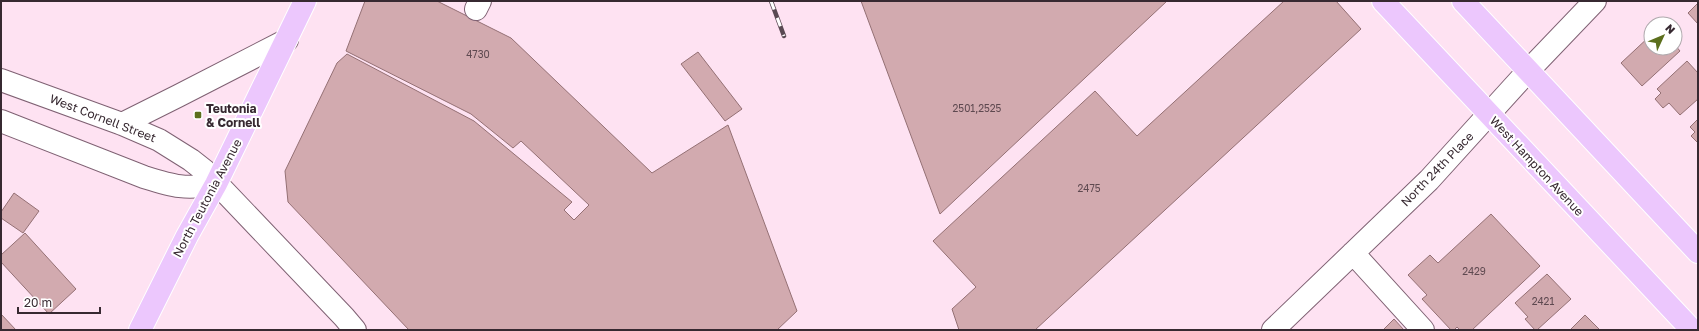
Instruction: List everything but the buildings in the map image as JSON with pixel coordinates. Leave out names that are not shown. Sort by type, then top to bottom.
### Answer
[{"type":"main road","name":"North Teutonia Avenue","points":[[140,330],[187,236],[216,184],[287,40],[304,1]]},
{"type":"main road","name":"West Hampton Avenue","points":[[1383,1],[1692,330]]},
{"type":"main road","points":[[1463,1],[1698,252]]},
{"type":"street","name":"North 24th Place","points":[[1273,330],[1429,180],[1528,71],[1595,1]]},
{"type":"street","points":[[122,124],[287,40]]},
{"type":"street","name":"West Cornell Street","points":[[1,80],[122,124],[159,140],[191,160],[216,184],[355,330]]},
{"type":"street","points":[[1,121],[167,185],[190,188],[216,184]]},
{"type":"street","points":[[1353,253],[1423,330]]},
{"type":"railway","points":[[771,1],[784,36]]},
{"type":"place","name":"Teutonia & Cornell","points":[[198,115]]}]
